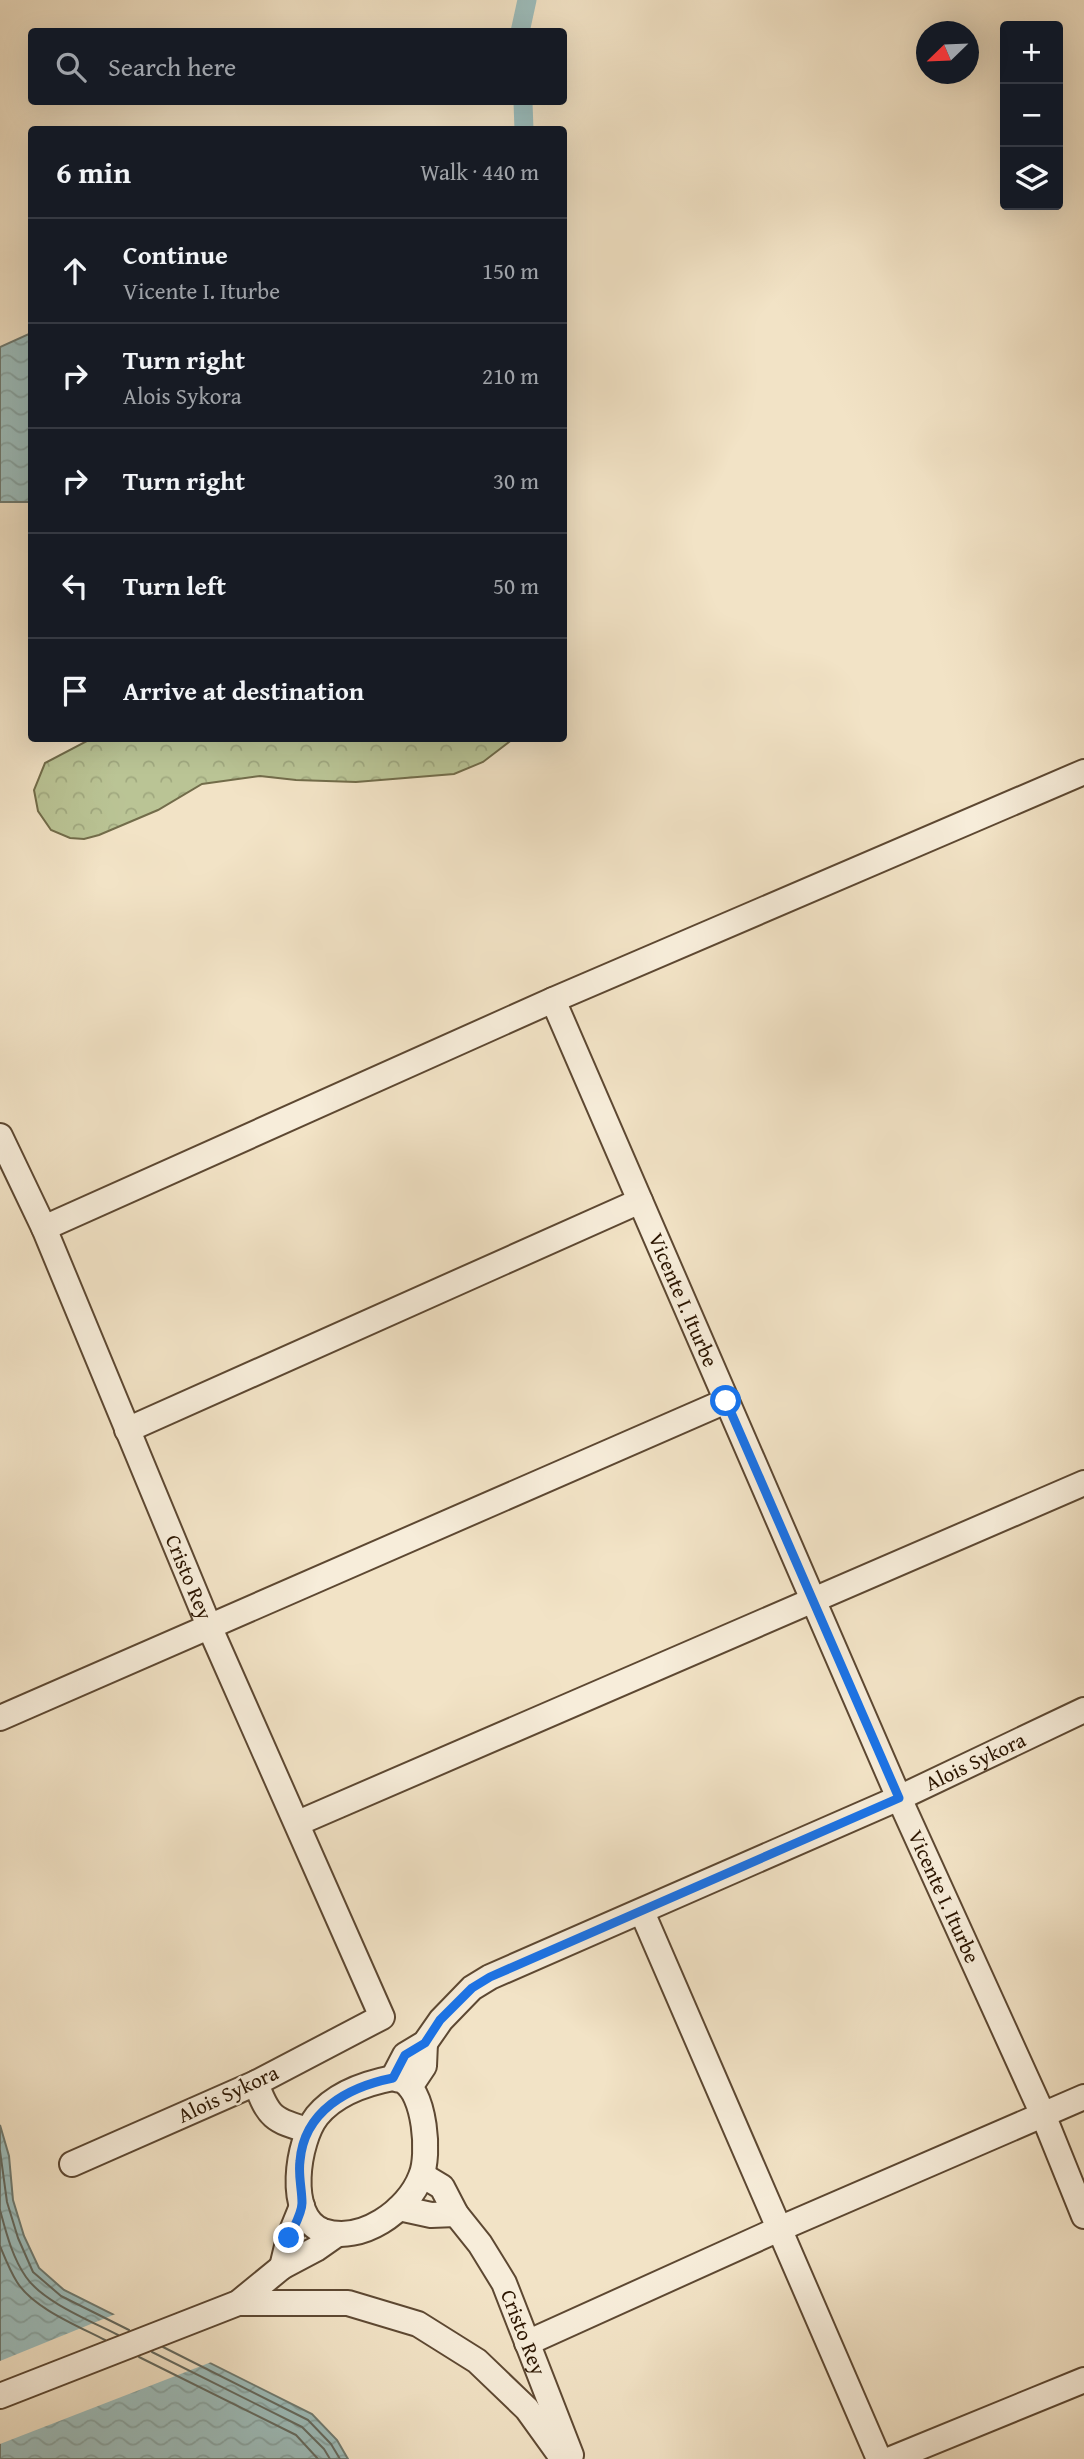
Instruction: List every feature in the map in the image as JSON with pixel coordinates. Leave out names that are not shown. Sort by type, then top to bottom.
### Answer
[{"type":"street","points":[[44,1228],[553,1000],[1084,772]]},
{"type":"street","name":"Vicente I. Iturbe","points":[[553,1000],[899,1798],[1044,2116],[1084,2216]]},
{"type":"street","name":"Cristo Rey","points":[[0,1136],[44,1228],[209,1626],[382,2017]]},
{"type":"street","points":[[127,1430],[640,1201]]},
{"type":"street","points":[[0,1718],[726,1401]]},
{"type":"street","points":[[298,1823],[1084,1484]]},
{"type":"street","name":"Alois Sykora","points":[[401,2083],[405,2055],[425,2043],[440,2020],[472,1988],[490,1977],[899,1798],[1084,1710]]},
{"type":"street","points":[[642,1912],[879,2459]]},
{"type":"street","name":"Alois Sykora","points":[[72,2164],[256,2083],[382,2017]]},
{"type":"street","points":[[256,2083],[264,2105],[281,2122],[308,2130]]},
{"type":"street","points":[[0,2396],[238,2303],[282,2267],[336,2235],[358,2232],[399,2208],[409,2199],[422,2175],[425,2133],[422,2115],[401,2083],[358,2088],[337,2099],[318,2115],[308,2130],[300,2160],[302,2206],[317,2228],[336,2235]]},
{"type":"street","points":[[527,2343],[779,2229],[1084,2097]]},
{"type":"street","name":"Cristo Rey","points":[[422,2175],[442,2187],[456,2214],[480,2244],[504,2283],[572,2459]]},
{"type":"street","points":[[282,2267],[289,2238],[302,2206]]},
{"type":"street","points":[[399,2208],[431,2215],[456,2214]]},
{"type":"street","points":[[238,2303],[348,2303],[418,2325],[477,2361],[527,2409],[563,2459]]},
{"type":"street","points":[[891,2459],[1084,2380]]},
{"type":"green space","points":[[85,742],[509,742],[483,762],[454,774],[356,782],[260,776],[202,784],[158,810],[84,839],[70,838],[51,830],[38,811],[34,790],[45,763]]},
{"type":"water","points":[[28,334],[28,502],[0,502],[0,347]]},
{"type":"water","points":[[0,2125],[9,2156],[13,2200],[24,2236],[39,2268],[64,2290],[312,2414],[337,2440],[348,2459],[0,2459]]},
{"type":"pier","points":[[118,2313],[214,2361],[0,2444],[0,2361]]},
{"type":"waterway","points":[[521,28],[527,0]]},
{"type":"waterway","points":[[523,105],[524,126]]},
{"type":"route","points":[[289,2238],[302,2206],[299,2180],[302,2147],[308,2130],[318,2115],[329,2105],[358,2088],[393,2078],[405,2055],[425,2043],[440,2020],[472,1988],[490,1977],[899,1798],[726,1401]]}]
